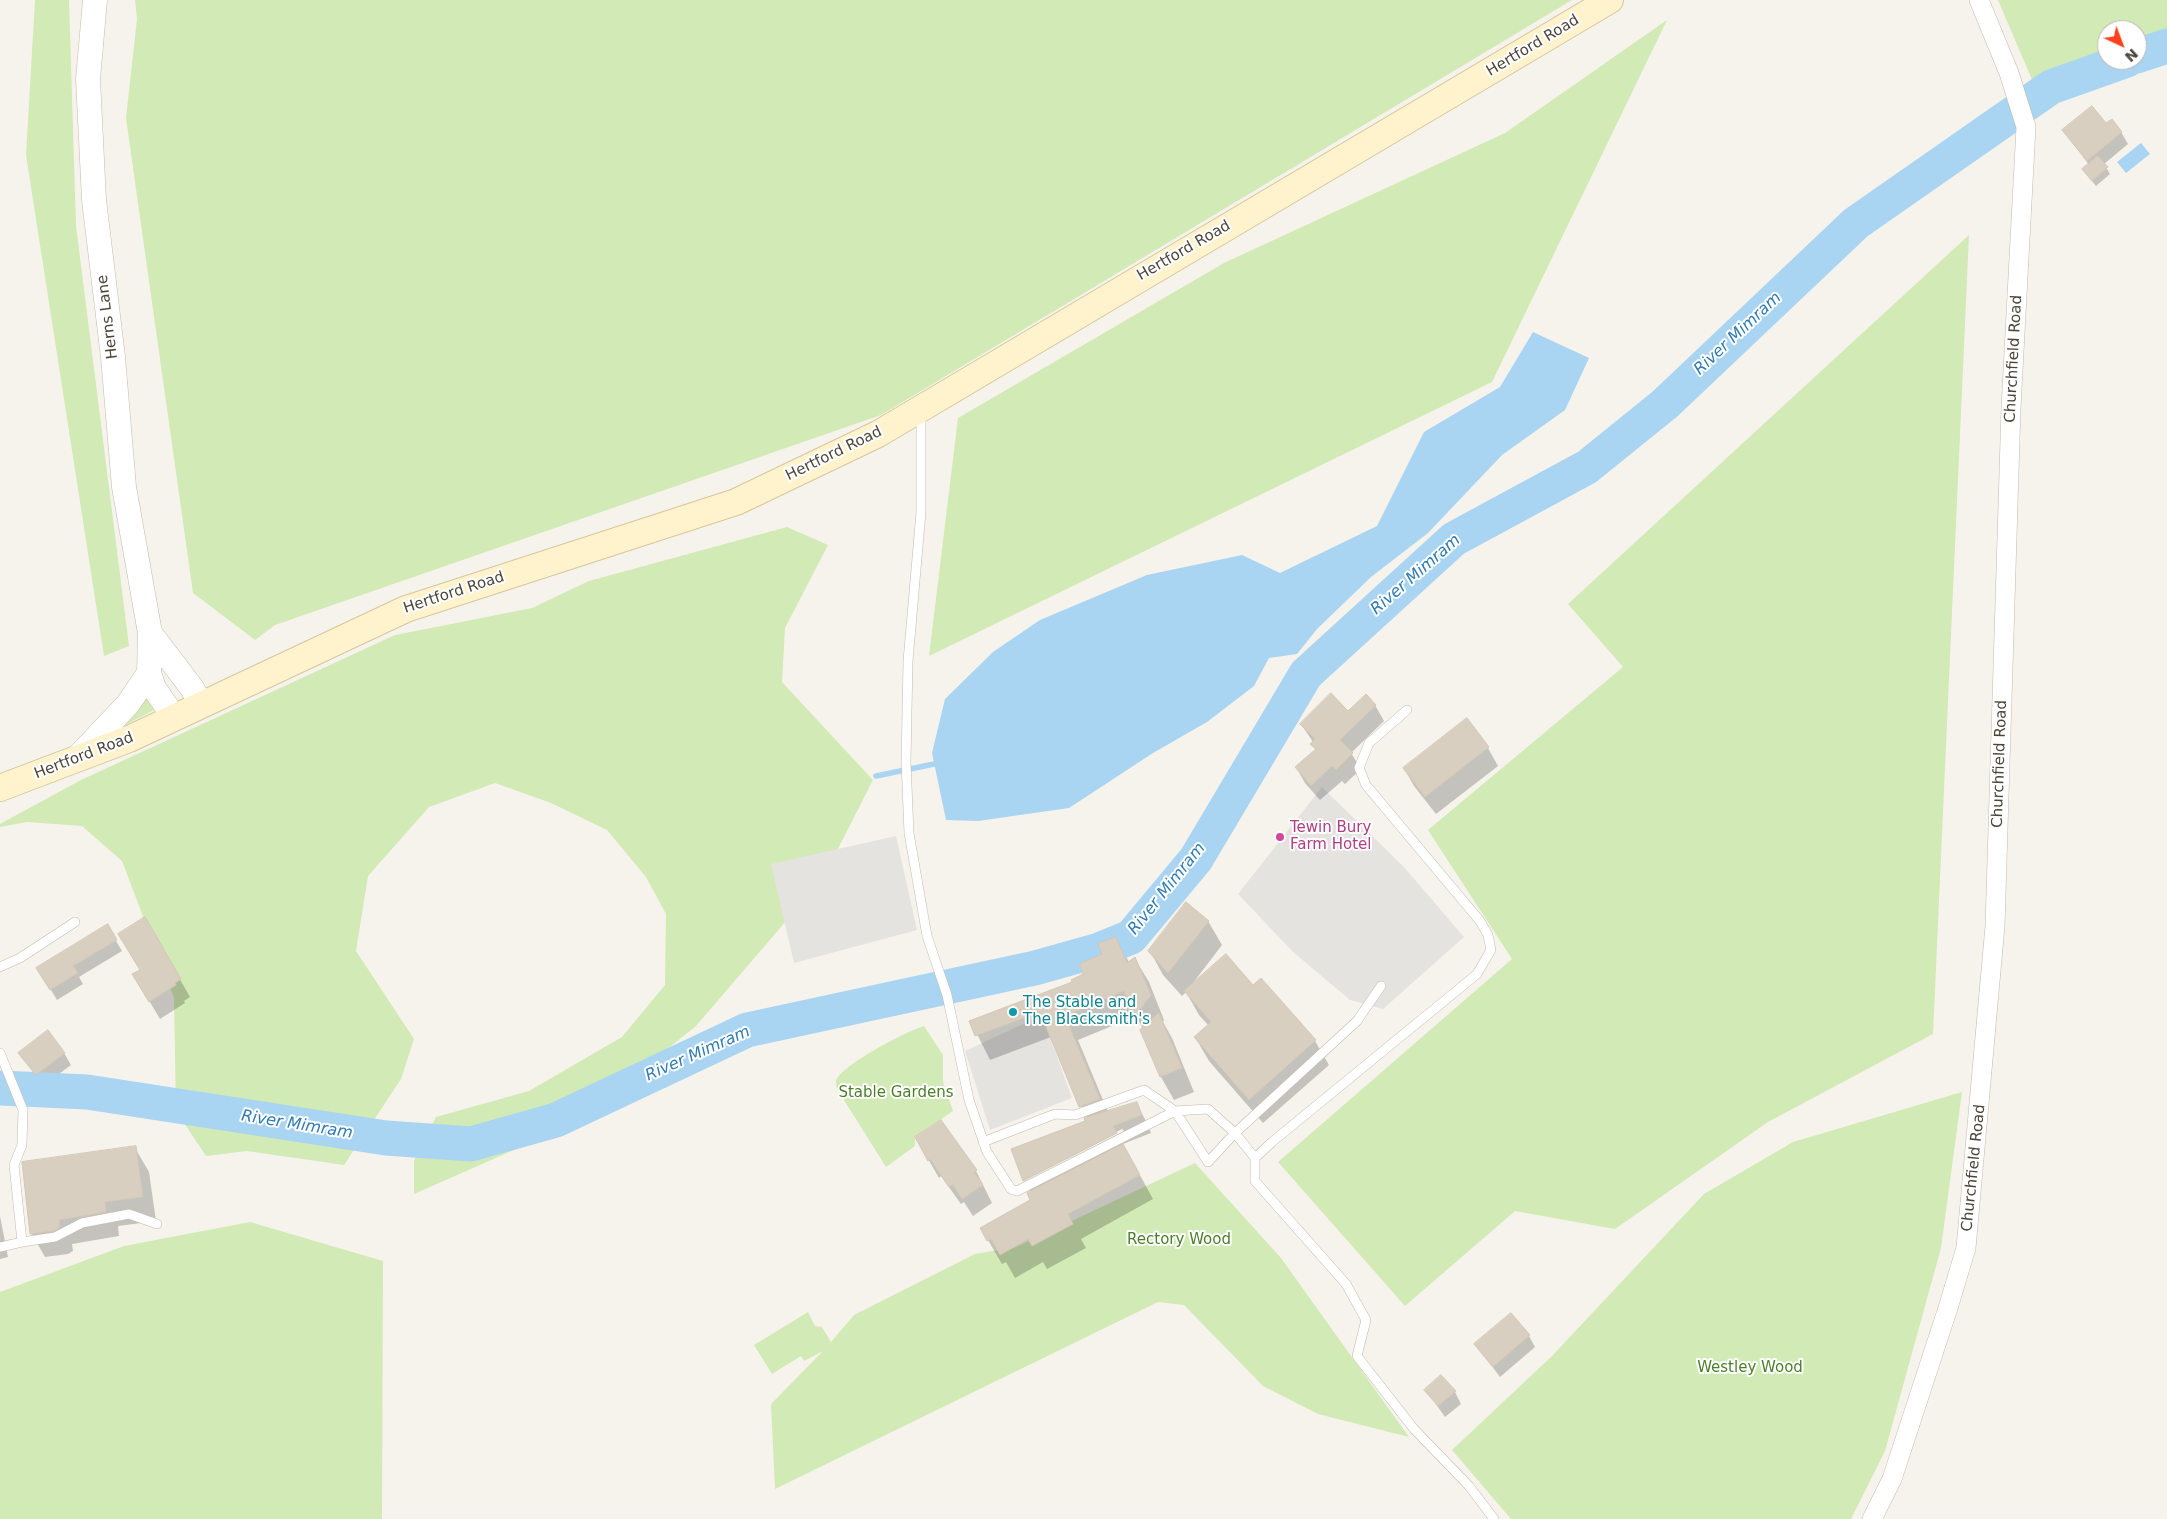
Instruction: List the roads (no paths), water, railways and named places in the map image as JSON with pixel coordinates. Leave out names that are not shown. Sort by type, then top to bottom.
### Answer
[{"type":"main road","name":"Hertford Road","points":[[0,788],[73,762],[129,739],[406,609],[736,502],[878,434],[921,410],[1122,287],[1385,136],[1610,0]]},
{"type":"street","name":"Herns Lane","points":[[94,0],[88,79],[94,200],[113,357],[124,487],[150,633],[149,674],[154,688],[174,717]]},
{"type":"street","name":"Churchfield Road","points":[[1872,1519],[1892,1479],[1966,1248],[1995,926],[2011,408],[2026,127],[2009,73],[1978,0]]},
{"type":"street","name":"Herns Lane","points":[[150,633],[192,688],[200,705]]},
{"type":"street","points":[[73,762],[119,715],[149,674]]},
{"type":"lane","points":[[921,410],[919,442],[921,512],[908,661],[906,778],[909,833],[927,936],[942,974],[968,1100],[983,1142],[1011,1189],[1018,1191],[1175,1111],[1208,1109],[1234,1133],[1256,1158]]},
{"type":"lane","points":[[1407,710],[1370,743],[1359,768],[1366,785],[1480,921],[1488,935],[1492,950],[1477,974],[1272,1142],[1256,1158],[1255,1181],[1346,1284],[1366,1320],[1357,1356],[1414,1429],[1469,1486],[1494,1519]]},
{"type":"lane","points":[[0,967],[20,958],[75,922]]},
{"type":"lane","points":[[983,1142],[1055,1114],[1075,1115],[1144,1090],[1175,1111],[1208,1162],[1234,1133],[1357,1021],[1381,986]]},
{"type":"lane","points":[[0,1053],[23,1110],[22,1145],[14,1165],[22,1242]]},
{"type":"lane","points":[[0,1247],[55,1237],[82,1224],[129,1214],[157,1224]]},
{"type":"water","points":[[2141,143],[2150,154],[2126,173],[2117,162]]},
{"type":"water","points":[[1533,332],[1589,358],[1565,410],[1502,455],[1428,533],[1371,577],[1317,629],[1297,654],[1269,658],[1254,686],[1207,722],[1153,753],[1069,808],[978,821],[946,820],[932,753],[945,699],[993,652],[1040,620],[1147,575],[1242,555],[1280,573],[1377,526],[1424,432],[1500,387]]},
{"type":"waterway","name":"River Mimram","points":[[2147,53],[2167,46]]},
{"type":"waterway","name":"River Mimram","points":[[0,1088],[87,1092],[386,1138],[471,1144],[556,1120],[747,1030],[1035,968],[1099,950],[1131,937],[1196,859],[1306,674],[1454,539],[1587,467],[1665,404],[1856,223],[2051,87],[2099,70]]},
{"type":"waterway","points":[[876,776],[934,764]]},
{"type":"place","name":"Tewin Bury Farm Hotel","points":[[1280,837]]},
{"type":"place","name":"The Stable and The Blacksmith's","points":[[1013,1012]]},
{"type":"park label","name":"Stable Gardens","points":[[896,1093]]},
{"type":"park label","name":"Rectory Wood","points":[[1179,1240]]},
{"type":"park label","name":"Westley Wood","points":[[1750,1368]]}]
